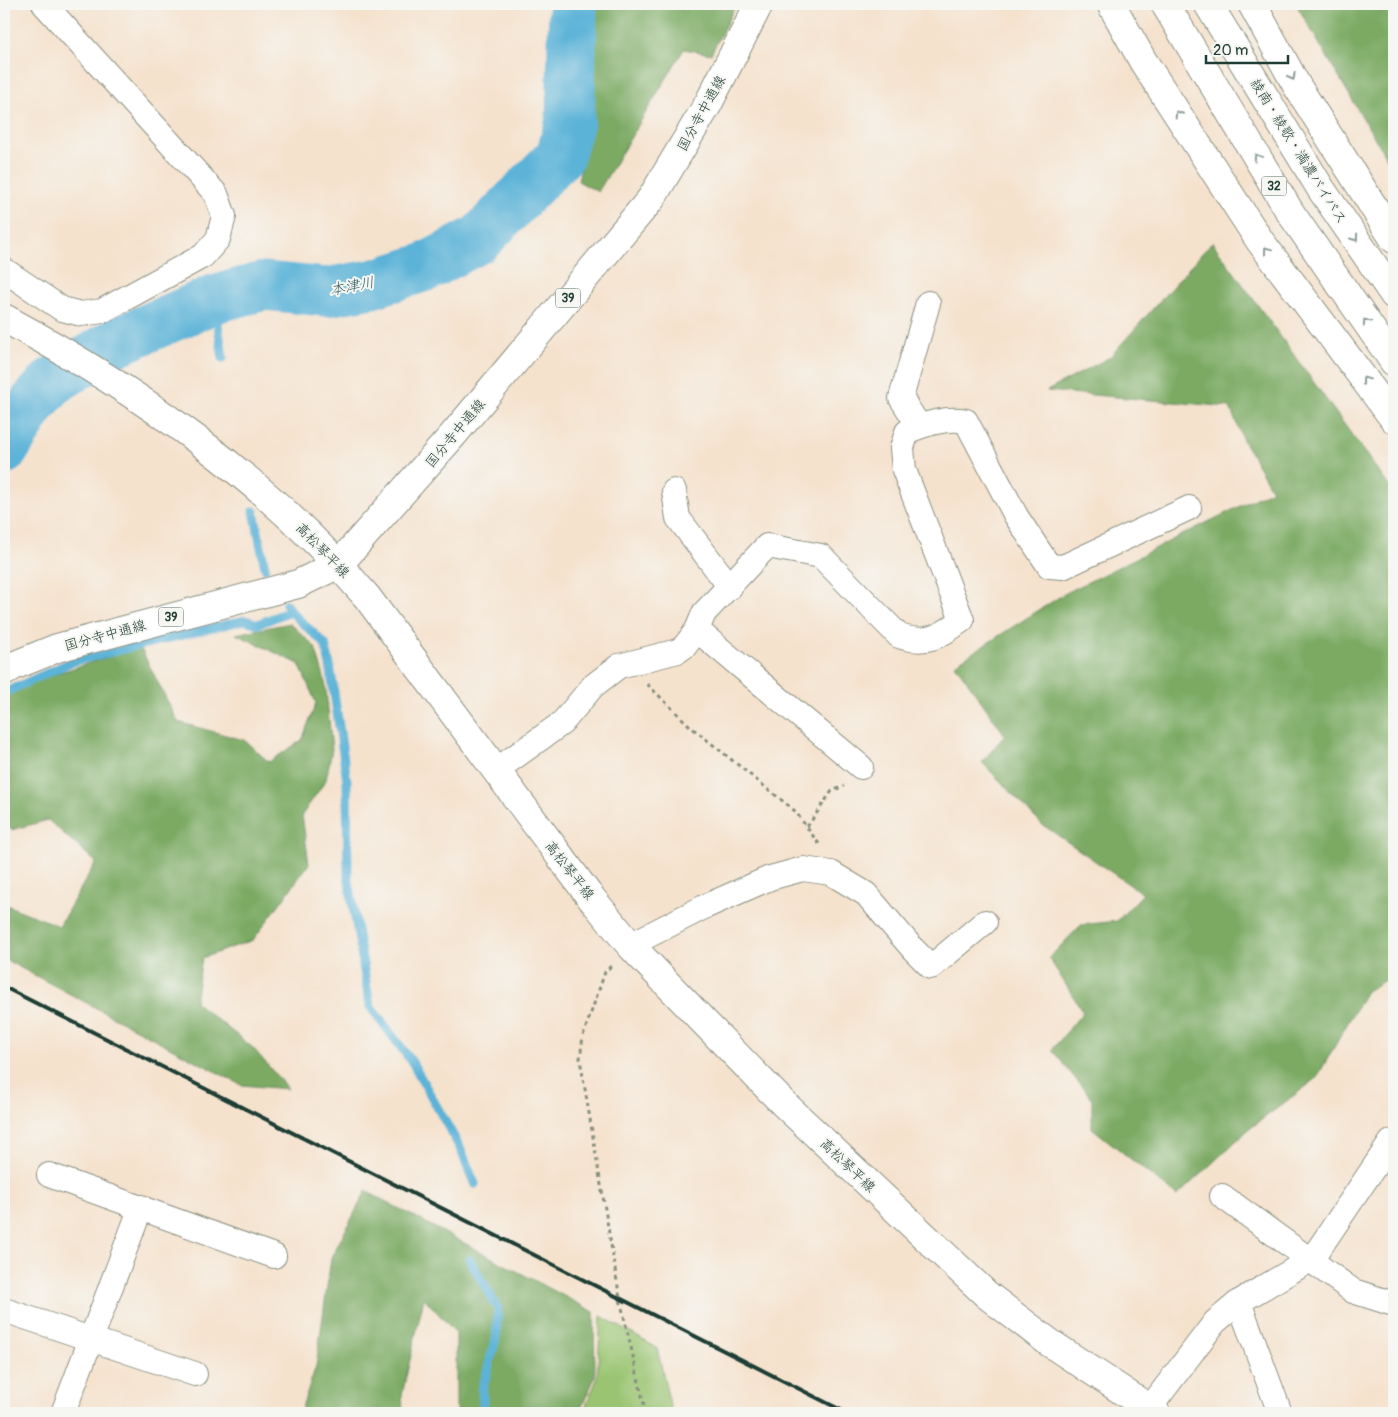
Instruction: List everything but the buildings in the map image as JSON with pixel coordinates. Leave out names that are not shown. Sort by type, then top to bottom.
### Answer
[{"type":"main road","name":"国分寺中通線","points":[[4,672],[13,666],[58,648],[298,584],[339,564],[453,435],[651,199],[708,104],[759,4]]},
{"type":"main road","points":[[1111,4],[1143,61],[1260,241],[1394,419]]},
{"type":"main road","name":"32","points":[[1165,4],[1290,212],[1394,362]]},
{"type":"main road","name":"綾南・綾歌・満濃バイパス","points":[[1208,4],[1321,189],[1394,295]]},
{"type":"main road","points":[[1252,4],[1296,86],[1394,238]]},
{"type":"main road","name":"高松琴平線","points":[[4,318],[113,380],[210,449],[259,488],[339,564],[367,597],[588,894],[630,945],[784,1104],[945,1259],[987,1295],[1042,1337],[1153,1411]]},
{"type":"street","points":[[4,270],[62,309],[81,314],[102,311],[202,256],[218,239],[224,216],[216,194],[44,4]]},
{"type":"street","points":[[919,426],[901,398],[928,304]]},
{"type":"street","points":[[495,771],[562,724],[593,686],[619,666],[631,661],[678,650],[685,646],[697,630],[704,613],[767,546],[821,556],[899,636],[914,641],[940,636],[962,620],[904,470],[902,448],[907,432],[919,426],[957,419],[966,422],[1016,516],[1049,566],[1063,567],[1188,508]]},
{"type":"street","points":[[674,492],[678,518],[730,587]]},
{"type":"street","points":[[697,630],[861,767]]},
{"type":"street","points":[[630,945],[704,907],[770,878],[803,869],[831,873],[866,894],[931,967],[985,922]]},
{"type":"street","points":[[1153,1411],[1215,1322],[1239,1302],[1312,1259],[1391,1142]]},
{"type":"street","points":[[49,1175],[274,1256]]},
{"type":"street","points":[[1222,1196],[1312,1259],[1353,1291],[1394,1304]]},
{"type":"street","points":[[63,1413],[140,1207]]},
{"type":"street","points":[[1239,1302],[1280,1413]]},
{"type":"street","points":[[4,1310],[195,1374]]},
{"type":"path","points":[[631,661],[651,690],[691,727],[795,811],[822,848]]},
{"type":"path","points":[[807,827],[832,791],[860,781],[861,767]]},
{"type":"path","points":[[630,945],[605,972],[583,1036],[580,1059],[620,1299],[646,1413]]},
{"type":"green space","points":[[591,4],[736,4],[711,54],[684,49],[598,192],[578,181],[592,115]]},
{"type":"green space","points":[[1296,4],[1394,4],[1394,171]]},
{"type":"green space","points":[[1212,242],[1394,493],[1394,975],[1366,991],[1316,1079],[1248,1130],[1177,1196],[1092,1128],[1092,1099],[1052,1050],[1083,1012],[1049,958],[1081,925],[1117,921],[1143,894],[1040,823],[982,762],[1005,735],[955,664],[1064,594],[1272,490],[1243,440],[1230,407],[1047,391],[1110,357]]},
{"type":"green space","points":[[290,623],[315,647],[325,681],[332,749],[326,780],[302,815],[309,864],[253,940],[202,958],[195,1002],[253,1048],[288,1089],[241,1085],[4,959],[4,904],[59,926],[96,862],[48,820],[11,830],[4,814],[4,699],[23,684],[140,647],[178,722],[244,740],[269,762],[302,740],[316,703],[299,664],[236,634]]},
{"type":"green space","points":[[366,1191],[594,1312],[595,1377],[579,1413],[456,1413],[456,1333],[424,1298],[402,1395],[403,1413],[300,1413],[316,1366],[331,1258]]},
{"type":"green space","points":[[601,1316],[657,1348],[672,1413],[583,1413],[597,1379]]},
{"type":"waterway","name":"本津川","points":[[4,450],[34,402],[53,381],[116,342],[214,299],[264,286],[326,292],[372,284],[426,267],[479,239],[560,156],[570,121],[573,4]]},
{"type":"waterway","points":[[214,299],[223,358]]},
{"type":"waterway","points":[[254,511],[265,568]]},
{"type":"waterway","points":[[286,604],[290,611],[325,644],[330,665],[347,781],[348,876],[370,1006],[412,1062],[460,1148],[475,1184]]},
{"type":"waterway","points":[[4,693],[71,662],[245,620],[258,624],[290,611]]},
{"type":"waterway","points":[[470,1260],[498,1309],[496,1339],[482,1390],[484,1413]]},
{"type":"railway","points":[[4,987],[847,1413]]}]
